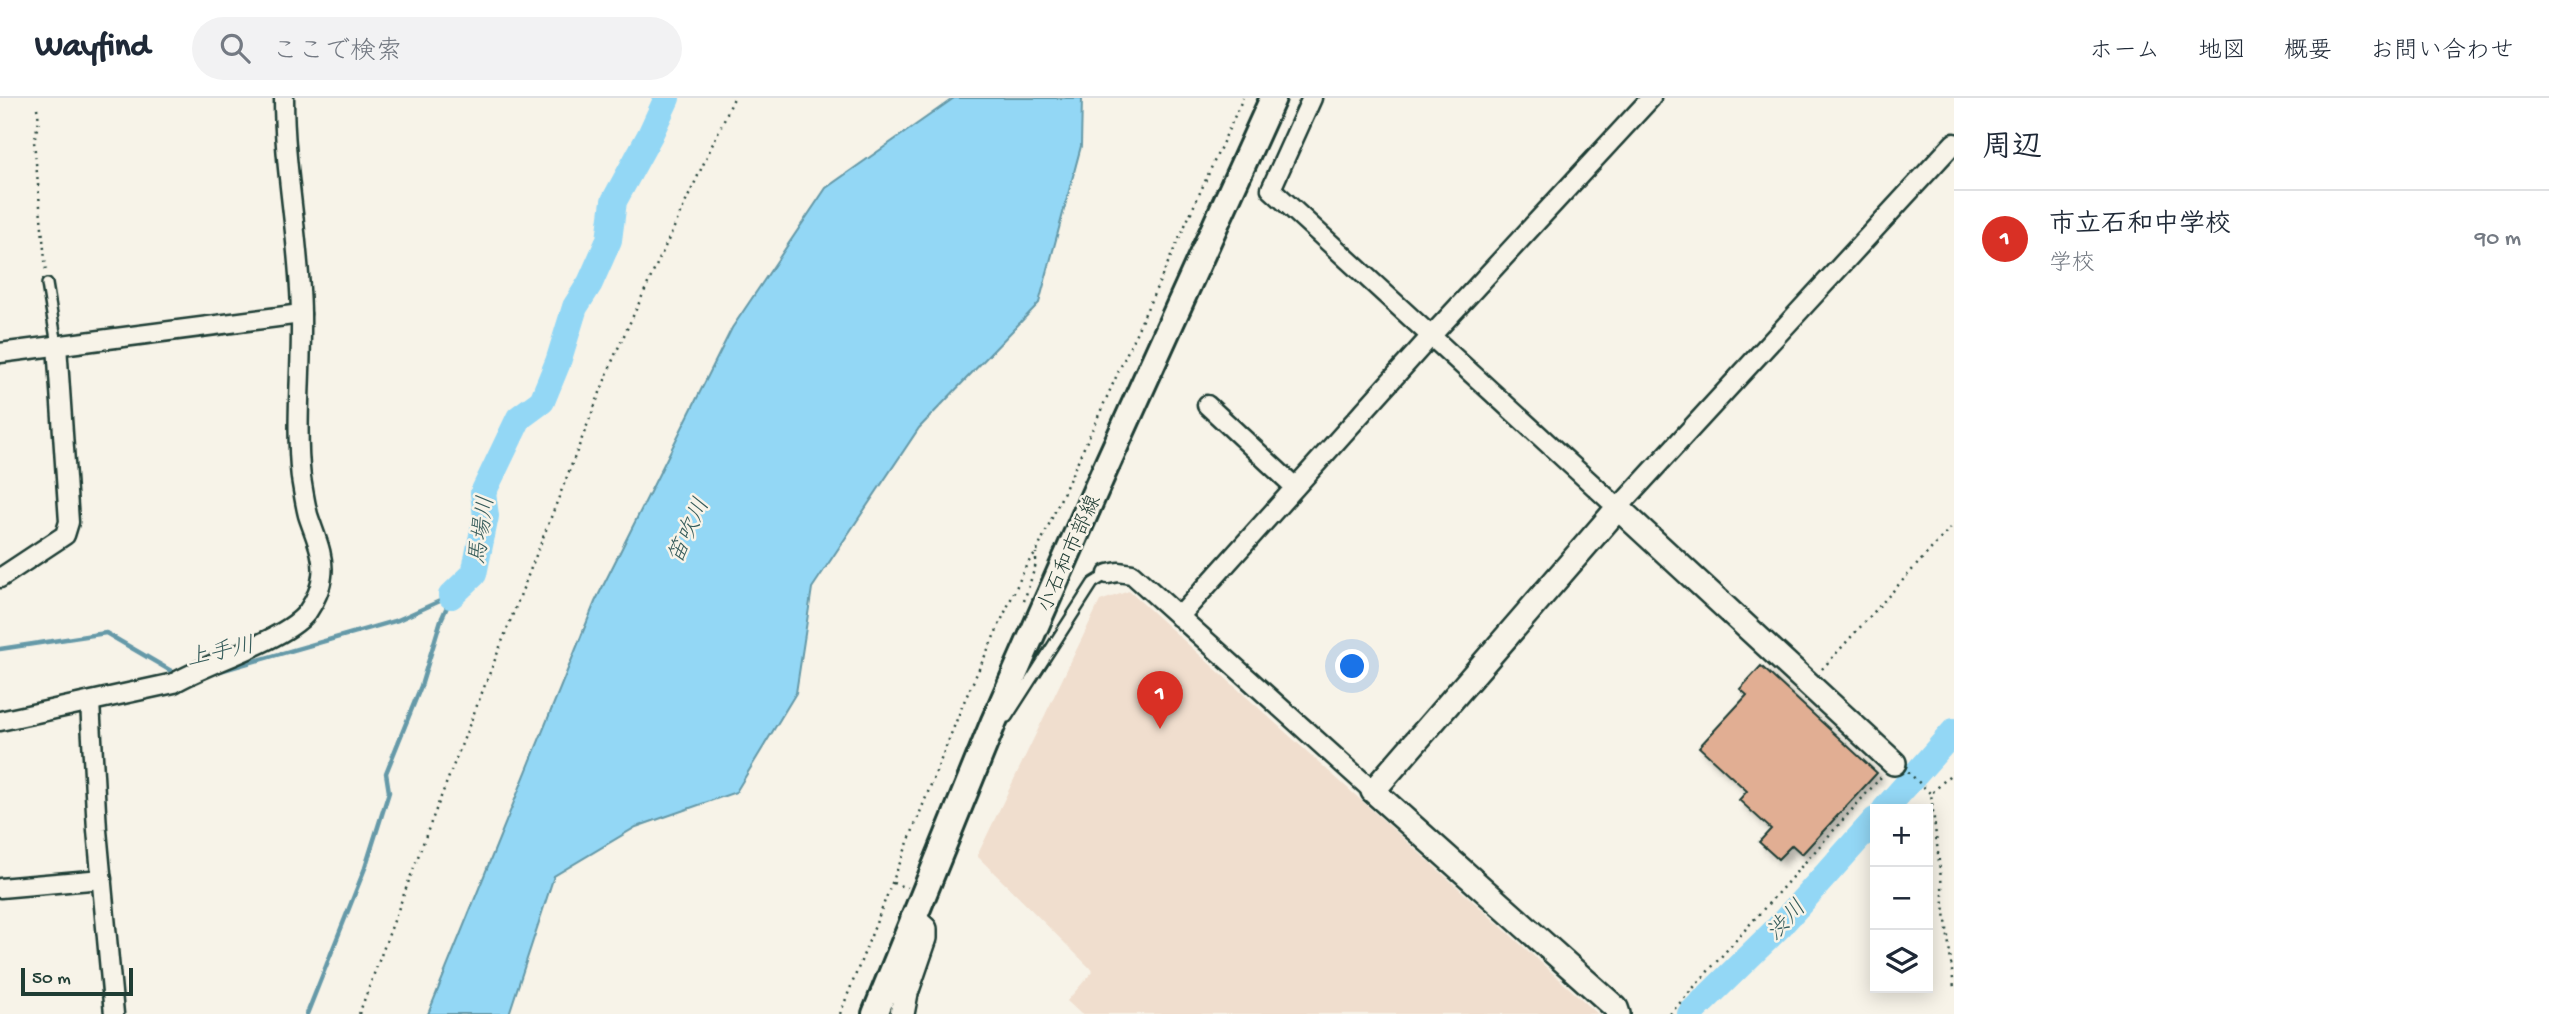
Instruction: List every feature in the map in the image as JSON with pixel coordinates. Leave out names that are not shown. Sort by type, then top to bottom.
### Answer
[{"type":"main road","name":"小石和市部線","points":[[875,1014],[989,732],[1273,98]]},
{"type":"street","points":[[0,721],[174,683],[192,672],[295,625],[308,612],[322,576],[321,554],[307,512],[301,478],[301,314],[284,135],[284,98]]},
{"type":"street","points":[[1312,98],[1271,189],[1808,685],[1901,767]]},
{"type":"street","points":[[1179,617],[1430,336],[1651,98]]},
{"type":"street","points":[[1373,791],[1618,508],[1954,143]]},
{"type":"street","points":[[0,353],[301,314]]},
{"type":"street","points":[[0,578],[65,535],[69,522],[57,345]]},
{"type":"street","points":[[1207,405],[1295,487]]},
{"type":"street","points":[[1108,574],[1132,574],[1616,1009],[1618,1014]]},
{"type":"street","points":[[90,702],[114,1014]]},
{"type":"street","points":[[0,888],[102,879]]},
{"type":"street","points":[[902,1014],[906,993],[925,938],[925,929],[913,918]]},
{"type":"lane","points":[[47,284],[57,345]]},
{"type":"lane","points":[[989,732],[999,729],[1093,583],[1108,574]]},
{"type":"path","points":[[359,1014],[614,357],[734,98]]},
{"type":"path","points":[[840,1014],[963,704],[1027,564],[1036,553],[1243,98]]},
{"type":"path","points":[[37,108],[39,120],[34,141],[47,284]]},
{"type":"path","points":[[1808,685],[1954,524]]},
{"type":"path","points":[[1670,1014],[1901,767],[1931,794],[1954,988]]},
{"type":"path","points":[[1931,794],[1954,771]]},
{"type":"path","points":[[893,883],[914,890]]},
{"type":"shaded area","points":[[1129,591],[1598,1014],[1081,1014],[1067,1001],[1093,971],[977,856],[1100,601]]},
{"type":"water","name":"笛吹川","points":[[954,98],[1082,98],[1081,146],[1039,303],[919,428],[812,588],[796,693],[736,792],[636,827],[554,876],[509,1014],[428,1014],[595,602],[732,328],[826,188]]},
{"type":"building","points":[[1761,666],[1877,773],[1802,854],[1792,845],[1778,859],[1759,842],[1771,829],[1739,800],[1747,791],[1699,747],[1747,695],[1740,689]]},
{"type":"waterway","name":"馬場川","points":[[451,596],[474,574],[486,516],[483,493],[519,418],[542,401],[558,362],[575,307],[590,283],[609,240],[614,201],[667,98]]},
{"type":"waterway","name":"上手川","points":[[213,673],[398,620],[451,596]]},
{"type":"waterway","name":"馬場川","points":[[307,1014],[365,868],[389,792],[386,773],[421,686],[441,620],[451,598]]},
{"type":"waterway","name":"上手川","points":[[0,649],[106,633],[178,675]]},
{"type":"waterway","name":"渋川","points":[[1889,804],[1954,731]]},
{"type":"waterway","name":"渋川","points":[[1690,1014],[1779,927],[1870,826]]},
{"type":"place","name":"市立石和中学校","points":[[1160,729]]}]
